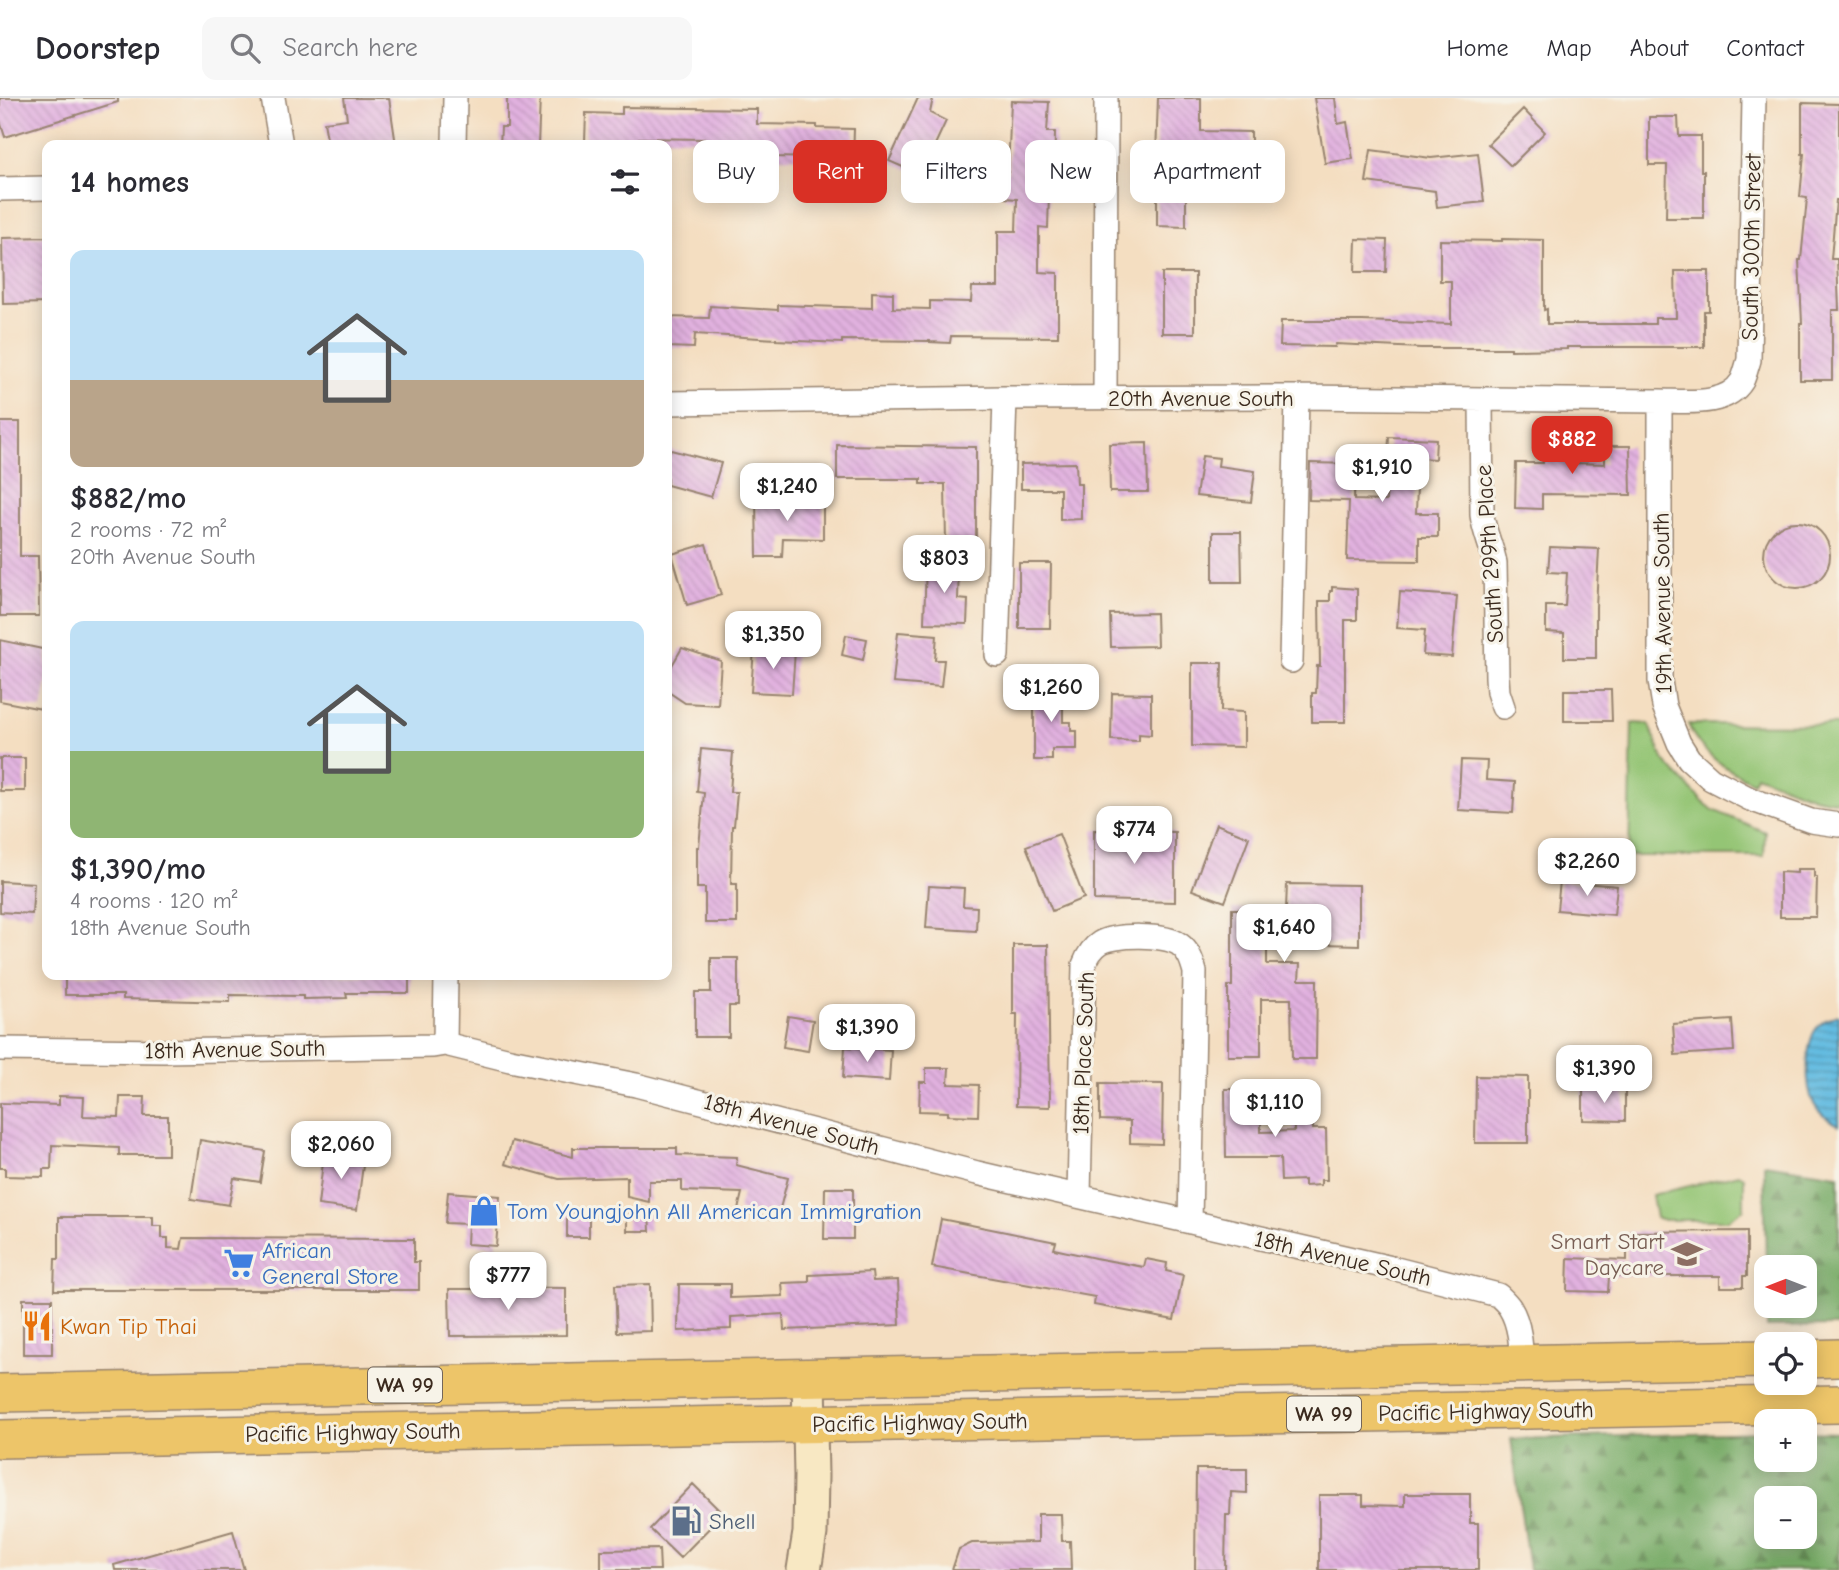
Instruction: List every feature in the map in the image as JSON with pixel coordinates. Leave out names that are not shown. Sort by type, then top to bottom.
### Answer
[{"type":"main road","points":[[1817,1359],[1839,1358]]},
{"type":"main road","name":"Pacific Highway South","points":[[0,1393],[1754,1359]]},
{"type":"main road","points":[[1328,1414],[1352,1399],[1388,1391],[1499,1387],[1513,1382],[1522,1365]]},
{"type":"main road","points":[[804,1570],[810,1533],[809,1378]]},
{"type":"main road","name":"Pacific Highway South","points":[[0,1439],[1839,1404]]},
{"type":"street","points":[[273,98],[280,140]]},
{"type":"street","points":[[454,140],[455,98]]},
{"type":"street","points":[[1105,398],[1106,98]]},
{"type":"street","name":"South 300th Street","points":[[1732,391],[1742,380],[1749,360],[1754,98]]},
{"type":"street","points":[[0,190],[42,188]]},
{"type":"street","name":"20th Avenue South","points":[[672,403],[1297,397],[1660,401],[1716,399],[1732,391]]},
{"type":"street","points":[[1291,661],[1297,397]]},
{"type":"street","points":[[997,655],[1005,398]]},
{"type":"street","name":"South 299th Place","points":[[1481,400],[1482,515],[1495,564],[1497,677],[1503,707]]},
{"type":"street","name":"19th Avenue South","points":[[1660,401],[1660,681],[1664,706],[1679,743],[1689,759],[1711,779],[1750,799],[1811,821],[1839,825]]},
{"type":"street","name":"18th Place South","points":[[1079,1196],[1084,965],[1098,944],[1109,939],[1167,938],[1181,945],[1190,956],[1195,972],[1189,1222]]},
{"type":"street","points":[[445,1044],[446,980]]},
{"type":"street","name":"18th Avenue South","points":[[0,1049],[164,1051],[445,1044],[646,1087],[977,1173],[1498,1295],[1510,1307],[1519,1336],[1522,1365]]},
{"type":"green space","points":[[1632,723],[1649,724],[1664,761],[1702,801],[1713,810],[1765,832],[1764,856],[1629,856]]},
{"type":"green space","points":[[1688,724],[1839,725],[1839,802],[1814,797],[1756,775],[1753,782],[1743,777],[1707,752],[1699,744]]},
{"type":"green space","points":[[1764,1164],[1839,1175],[1839,1326],[1767,1327],[1767,1318],[1817,1318],[1817,1255],[1766,1255]]},
{"type":"green space","points":[[1739,1174],[1744,1177],[1744,1209],[1727,1220],[1656,1218],[1652,1195]]},
{"type":"green space","points":[[1754,1432],[1754,1472],[1817,1472],[1817,1432],[1839,1433],[1839,1570],[1529,1570],[1511,1439]]},
{"type":"water","points":[[1839,1015],[1839,1125],[1825,1117],[1814,1104],[1807,1066],[1812,1036],[1816,1029],[1826,1019]]},
{"type":"building","points":[[0,98],[118,98],[118,102],[5,137],[0,121]]},
{"type":"building","points":[[344,98],[389,98],[395,140],[327,140],[324,122],[347,119]]},
{"type":"building","points":[[507,98],[540,98],[538,140],[500,140],[501,127],[507,127]]},
{"type":"building","points":[[918,98],[933,98],[930,113],[946,121],[937,140],[901,140],[901,166],[889,161]]},
{"type":"building","points":[[1158,98],[1201,98],[1201,131],[1251,132],[1251,140],[1157,140]]},
{"type":"building","points":[[1314,98],[1335,98],[1338,124],[1347,122],[1353,159],[1325,163]]},
{"type":"building","points":[[1011,101],[1049,102],[1047,132],[1055,132],[1055,140],[1025,140],[1025,203],[1049,203],[1048,228],[1039,227],[1039,272],[1058,273],[1058,337],[951,336],[950,343],[842,340],[842,343],[695,334],[694,348],[672,347],[672,317],[709,318],[710,306],[778,310],[778,305],[872,308],[872,292],[893,293],[893,308],[930,309],[930,301],[971,302],[972,287],[998,287],[998,231],[1016,231],[1017,199],[1011,198]]},
{"type":"building","points":[[1802,103],[1839,104],[1839,200],[1836,200],[1831,259],[1837,259],[1839,310],[1832,310],[1832,380],[1800,380],[1802,323],[1799,260],[1807,198],[1800,197],[1804,154]]},
{"type":"building","points":[[622,107],[757,109],[757,124],[854,129],[854,140],[793,140],[793,157],[779,157],[779,140],[585,140],[586,113],[622,114]]},
{"type":"building","points":[[1523,109],[1545,132],[1511,166],[1488,144]]},
{"type":"building","points":[[1649,117],[1678,117],[1679,136],[1701,136],[1704,218],[1666,218],[1667,165],[1649,165]]},
{"type":"building","points":[[1371,150],[1431,158],[1478,153],[1484,202],[1437,207],[1435,191],[1366,182]]},
{"type":"building","points":[[1157,203],[1186,203],[1186,227],[1157,226]]},
{"type":"building","points":[[42,237],[42,303],[3,304],[2,238]]},
{"type":"building","points":[[1356,239],[1387,240],[1386,272],[1355,272]]},
{"type":"building","points":[[1440,240],[1544,240],[1544,310],[1547,309],[1547,324],[1655,324],[1655,318],[1676,318],[1675,271],[1709,271],[1709,311],[1704,311],[1704,347],[1567,347],[1511,350],[1336,344],[1335,347],[1280,346],[1281,321],[1451,324],[1451,281],[1440,281]]},
{"type":"building","points":[[1162,273],[1195,273],[1195,333],[1162,333]]},
{"type":"building","points":[[0,422],[20,422],[20,556],[38,556],[39,616],[0,616]]},
{"type":"building","points":[[1389,437],[1436,439],[1435,459],[1418,458],[1416,513],[1438,513],[1438,537],[1419,537],[1419,561],[1347,560],[1349,501],[1309,500],[1310,463],[1355,464],[1354,500],[1386,501]]},
{"type":"building","points":[[1147,443],[1148,492],[1110,492],[1109,444]]},
{"type":"building","points":[[1543,444],[1571,444],[1571,463],[1605,464],[1605,446],[1630,446],[1631,495],[1542,494],[1542,509],[1515,508],[1516,463],[1543,463]]},
{"type":"building","points":[[837,445],[976,447],[976,543],[946,543],[945,484],[921,484],[921,479],[837,479]]},
{"type":"building","points":[[672,450],[721,463],[711,497],[672,486]]},
{"type":"building","points":[[1202,456],[1219,458],[1218,466],[1255,471],[1251,502],[1196,496]]},
{"type":"building","points":[[1076,463],[1077,484],[1081,484],[1081,519],[1060,520],[1060,489],[1021,489],[1021,464]]},
{"type":"building","points":[[756,498],[823,499],[823,539],[783,538],[782,557],[757,557]]},
{"type":"building","points":[[1791,522],[1803,522],[1815,527],[1825,537],[1830,555],[1828,568],[1815,583],[1803,588],[1791,588],[1779,583],[1769,573],[1764,561],[1764,549],[1769,537],[1779,527]]},
{"type":"building","points":[[1213,532],[1241,532],[1242,582],[1213,582]]},
{"type":"building","points":[[706,544],[721,595],[687,605],[672,554]]},
{"type":"building","points":[[1550,547],[1599,549],[1596,658],[1564,658],[1564,633],[1546,632],[1546,606],[1565,606],[1567,573],[1548,572]]},
{"type":"building","points":[[926,563],[959,564],[958,599],[968,600],[967,624],[924,623]]},
{"type":"building","points":[[1019,563],[1051,563],[1050,628],[1019,628]]},
{"type":"building","points":[[1332,587],[1357,589],[1357,620],[1345,620],[1345,722],[1312,722],[1312,693],[1316,693],[1317,666],[1320,666],[1319,601],[1330,601]]},
{"type":"building","points":[[1400,592],[1457,596],[1452,657],[1423,655],[1425,630],[1397,628]]},
{"type":"building","points":[[1156,613],[1157,646],[1111,647],[1110,614]]},
{"type":"building","points":[[898,632],[937,635],[935,660],[944,660],[941,687],[893,683]]},
{"type":"building","points":[[846,635],[867,639],[863,660],[842,655]]},
{"type":"building","points":[[0,640],[42,649],[42,709],[0,701]]},
{"type":"building","points":[[682,648],[721,661],[718,705],[685,703],[672,694],[672,665]]},
{"type":"building","points":[[754,648],[795,651],[792,694],[751,692]]},
{"type":"building","points":[[1192,663],[1222,663],[1221,711],[1244,712],[1244,747],[1192,746]]},
{"type":"building","points":[[1034,688],[1063,688],[1063,722],[1071,722],[1071,731],[1077,731],[1077,749],[1052,749],[1052,760],[1034,760]]},
{"type":"building","points":[[1564,690],[1611,690],[1612,721],[1564,721]]},
{"type":"building","points":[[1112,693],[1151,694],[1151,735],[1139,734],[1139,741],[1111,740]]},
{"type":"building","points":[[701,749],[733,752],[730,792],[737,792],[732,826],[731,884],[737,884],[737,923],[705,923],[705,888],[697,888],[697,847],[704,793],[697,792]]},
{"type":"building","points":[[0,758],[25,758],[25,791],[0,791]]},
{"type":"building","points":[[1461,760],[1487,761],[1486,780],[1515,782],[1513,813],[1458,810]]},
{"type":"building","points":[[1216,824],[1249,837],[1225,902],[1192,890]]},
{"type":"building","points":[[1094,830],[1175,832],[1175,902],[1094,900]]},
{"type":"building","points":[[1059,834],[1084,898],[1052,911],[1026,846]]},
{"type":"building","points":[[1797,869],[1814,869],[1814,877],[1817,877],[1816,917],[1780,917],[1780,872],[1797,873]]},
{"type":"building","points":[[0,881],[34,883],[32,914],[0,912]]},
{"type":"building","points":[[1560,881],[1617,886],[1614,915],[1557,910]]},
{"type":"building","points":[[1287,884],[1359,885],[1359,945],[1322,944],[1322,929],[1267,929],[1267,964],[1300,964],[1299,980],[1317,980],[1316,1059],[1292,1059],[1291,999],[1261,999],[1261,1056],[1228,1056],[1232,909],[1286,909]]},
{"type":"building","points":[[929,886],[964,888],[963,906],[977,907],[976,931],[926,928]]},
{"type":"building","points":[[1013,945],[1048,945],[1050,1107],[1016,1106],[1017,1014],[1013,1014]]},
{"type":"building","points":[[711,958],[738,958],[738,1006],[729,1006],[729,1037],[695,1037],[695,992],[711,992]]},
{"type":"building","points":[[65,980],[409,980],[409,993],[346,993],[347,998],[303,999],[303,996],[230,995],[230,1002],[123,999],[123,995],[65,995]]},
{"type":"building","points":[[788,1016],[813,1020],[808,1051],[783,1047]]},
{"type":"building","points":[[1732,1020],[1734,1051],[1675,1055],[1673,1024]]},
{"type":"building","points":[[845,1047],[891,1050],[889,1081],[843,1078]]},
{"type":"building","points":[[926,1068],[949,1068],[948,1084],[979,1085],[978,1116],[919,1111],[920,1082],[926,1082]]},
{"type":"building","points":[[1476,1076],[1528,1077],[1528,1143],[1475,1143]]},
{"type":"building","points":[[1100,1083],[1163,1084],[1162,1144],[1130,1143],[1130,1121],[1100,1120]]},
{"type":"building","points":[[1225,1089],[1261,1089],[1261,1132],[1294,1131],[1293,1114],[1313,1113],[1313,1129],[1326,1129],[1327,1180],[1321,1180],[1321,1185],[1304,1186],[1304,1180],[1281,1181],[1280,1158],[1226,1158]]},
{"type":"building","points":[[1583,1089],[1625,1089],[1625,1121],[1583,1120]]},
{"type":"building","points":[[59,1096],[84,1097],[83,1116],[119,1117],[120,1097],[145,1097],[144,1116],[168,1116],[168,1155],[119,1155],[119,1148],[52,1145],[51,1169],[43,1169],[43,1177],[5,1176],[5,1168],[0,1168],[0,1103],[59,1105]]},
{"type":"building","points":[[200,1140],[265,1151],[260,1182],[234,1178],[229,1205],[191,1199]]},
{"type":"building","points":[[512,1141],[573,1157],[573,1148],[677,1148],[677,1155],[737,1157],[736,1165],[788,1178],[777,1220],[738,1210],[742,1193],[682,1191],[682,1181],[649,1181],[649,1202],[627,1197],[627,1177],[559,1179],[505,1164]]},
{"type":"building","points":[[324,1153],[364,1158],[357,1210],[318,1205]]},
{"type":"building","points":[[825,1188],[853,1188],[853,1239],[824,1239]]},
{"type":"building","points":[[448,1192],[500,1196],[496,1246],[467,1244],[468,1224],[445,1223]]},
{"type":"building","points":[[627,1211],[649,1211],[650,1231],[627,1231]]},
{"type":"building","points":[[567,1212],[589,1212],[589,1237],[567,1237]]},
{"type":"building","points":[[59,1217],[153,1217],[153,1226],[162,1226],[162,1238],[168,1238],[168,1248],[181,1249],[183,1238],[414,1239],[414,1262],[419,1262],[419,1290],[54,1290],[55,1259],[59,1259]]},
{"type":"building","points":[[941,1219],[1056,1242],[1054,1249],[1095,1258],[1144,1267],[1146,1259],[1167,1263],[1166,1271],[1183,1275],[1174,1320],[1094,1305],[1095,1297],[932,1267]]},
{"type":"building","name":"Smart Start Daycare","points":[[1747,1231],[1747,1276],[1743,1276],[1743,1287],[1720,1287],[1720,1276],[1609,1276],[1608,1292],[1567,1291],[1568,1258],[1627,1260],[1627,1232]]},
{"type":"building","points":[[872,1272],[873,1281],[898,1280],[900,1325],[784,1330],[783,1314],[731,1317],[731,1329],[678,1331],[679,1284],[730,1284],[730,1298],[783,1296],[782,1283],[809,1282],[809,1275]]},
{"type":"building","points":[[650,1284],[651,1331],[617,1332],[615,1285]]},
{"type":"building","points":[[566,1288],[566,1335],[450,1336],[449,1289]]},
{"type":"building","name":"Kwan Tip Thai","points":[[23,1299],[52,1299],[52,1354],[23,1354]]},
{"type":"building","points":[[1196,1469],[1247,1469],[1247,1493],[1231,1492],[1230,1515],[1226,1515],[1225,1570],[1195,1570]]},
{"type":"building","name":"Shell","points":[[693,1484],[723,1514],[680,1558],[650,1529]]},
{"type":"building","points":[[1405,1494],[1470,1494],[1470,1523],[1478,1523],[1478,1570],[1319,1570],[1319,1495],[1363,1495],[1363,1505],[1405,1506]]},
{"type":"building","points":[[1038,1514],[1061,1514],[1062,1541],[1070,1541],[1071,1570],[952,1570],[959,1549],[972,1543],[1038,1542]]},
{"type":"building","points":[[233,1531],[244,1570],[115,1570],[114,1565]]},
{"type":"building","points":[[659,1549],[660,1570],[601,1570],[601,1550]]},
{"type":"place","name":"Tom Youngjohn All American Immigration","points":[[484,1211]]},
{"type":"place","name":"Smart Start Daycare","points":[[1687,1254]]},
{"type":"place","name":"African General Store","points":[[239,1263]]},
{"type":"place","name":"Kwan Tip Thai","points":[[37,1326]]},
{"type":"place","name":"Shell","points":[[686,1521]]}]
